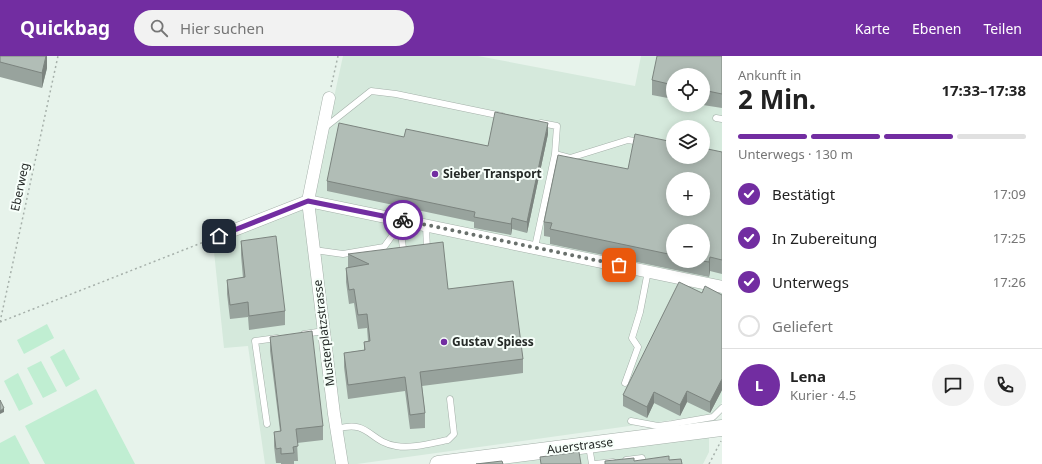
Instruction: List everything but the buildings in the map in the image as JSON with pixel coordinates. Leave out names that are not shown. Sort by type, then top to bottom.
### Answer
[{"type":"main road","name":"Auerstrasse","points":[[438,464],[524,456],[668,429],[721,433]]},
{"type":"street","name":"Musterplatzstrasse","points":[[329,98],[308,201],[342,464]]},
{"type":"street","points":[[219,236],[308,201],[722,287]]},
{"type":"lane","points":[[323,130],[371,91],[396,94],[513,118]]},
{"type":"lane","points":[[535,122],[557,126],[555,154],[535,247]]},
{"type":"lane","points":[[555,154],[570,158],[628,140],[651,145]]},
{"type":"lane","points":[[426,225],[427,251]]},
{"type":"lane","points":[[314,250],[343,254],[384,247],[392,236],[401,234],[404,258]]},
{"type":"lane","points":[[626,383],[638,347],[632,338],[640,312],[648,271]]},
{"type":"lane","points":[[293,336],[324,331]]},
{"type":"lane","points":[[267,424],[255,341],[286,337]]},
{"type":"lane","points":[[337,429],[350,425],[360,427],[386,443],[396,447],[448,440],[454,434],[450,399]]},
{"type":"lane","points":[[631,421],[668,429],[713,417],[722,408]]},
{"type":"lane","points":[[589,444],[592,464]]},
{"type":"lane","points":[[595,464],[642,458],[643,464]]},
{"type":"path","name":"Eberweg","points":[[0,322],[58,56]]},
{"type":"path","points":[[329,98],[338,56]]},
{"type":"path","points":[[0,322],[219,236]]},
{"type":"path","points":[[709,464],[721,433]]},
{"type":"shaded area","points":[[343,56],[478,56],[635,86],[641,56],[722,56],[722,402],[715,414],[357,464],[265,464],[248,346],[224,348],[213,242],[311,203]]},
{"type":"shaded area","points":[[709,437],[709,452],[703,464],[501,464]]},
{"type":"green space","points":[[47,324],[54,338],[24,354],[17,340]]},
{"type":"green space","points":[[64,349],[80,379],[66,387],[50,357]]},
{"type":"green space","points":[[41,361],[57,391],[43,398],[27,368]]},
{"type":"green space","points":[[18,373],[33,404],[19,411],[4,381]]},
{"type":"green space","points":[[96,389],[135,464],[45,464],[25,426]]},
{"type":"green space","points":[[15,435],[30,464],[0,464],[0,443]]},
{"type":"way so far","points":[[403,220],[619,265]]},
{"type":"place","name":"Sieber Transport","points":[[435,174]]},
{"type":"place","name":"Gustav Spiess","points":[[444,342]]},
{"type":"route","points":[[219,236],[308,201],[403,220]]}]
